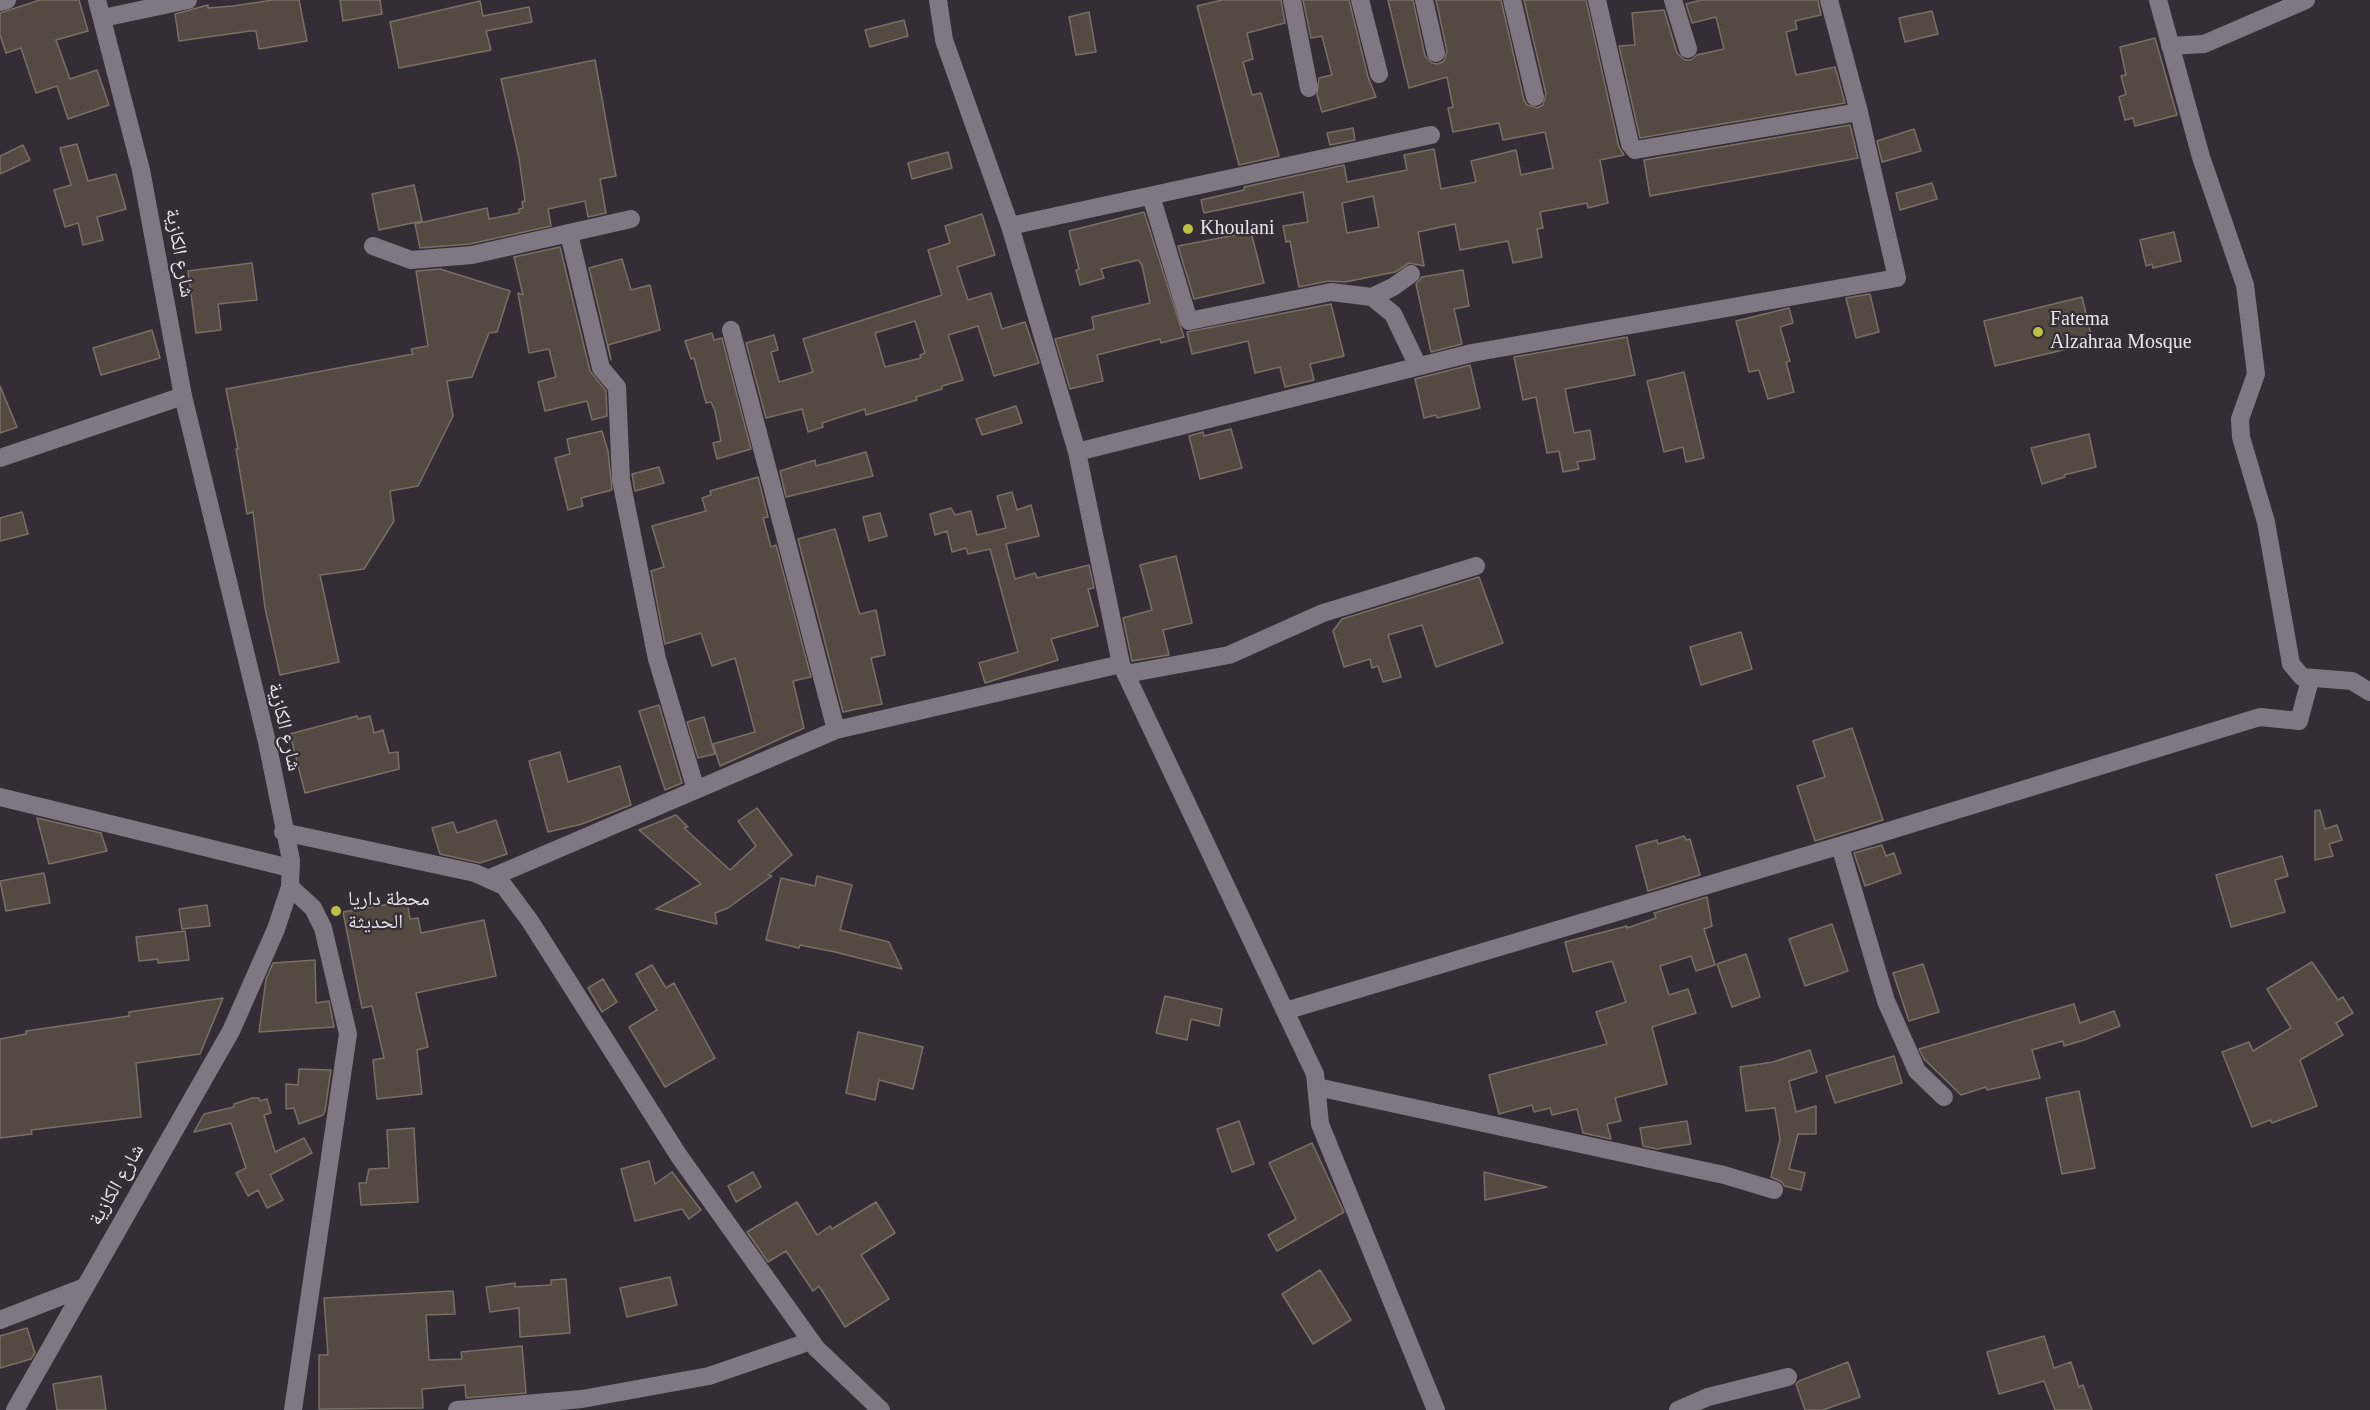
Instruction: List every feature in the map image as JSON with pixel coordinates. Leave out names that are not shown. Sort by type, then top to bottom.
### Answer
[{"type":"street","points":[[0,2],[7,0]]},
{"type":"street","name":"شارع الكازية","points":[[15,1410],[231,1031],[276,929],[290,887],[290,868],[267,742],[183,396],[141,170],[97,0]]},
{"type":"street","points":[[103,18],[188,0]]},
{"type":"street","points":[[939,0],[944,40],[1010,226],[1077,452],[1123,669],[1316,1074],[1320,1124],[1436,1410]]},
{"type":"street","points":[[1292,0],[1309,88]]},
{"type":"street","points":[[1360,0],[1379,74]]},
{"type":"street","points":[[1424,0],[1436,53]]},
{"type":"street","points":[[1512,0],[1535,97]]},
{"type":"street","points":[[1598,0],[1630,144],[1635,150],[1859,112]]},
{"type":"street","points":[[1673,0],[1688,49]]},
{"type":"street","points":[[1077,452],[1472,353],[1897,278],[1859,112],[1829,0]]},
{"type":"street","points":[[2158,0],[2201,157],[2245,285],[2256,374],[2240,419],[2241,437],[2266,522],[2291,664],[2302,677],[2310,680],[2352,681],[2370,693]]},
{"type":"street","points":[[2170,46],[2204,44],[2306,0]]},
{"type":"street","points":[[1010,226],[1431,135]]},
{"type":"street","points":[[1151,196],[1189,321],[1331,292],[1372,297],[1394,287],[1411,274]]},
{"type":"street","points":[[373,246],[411,260],[472,255],[630,219]]},
{"type":"street","points":[[569,234],[601,368],[617,387],[621,480],[657,659],[696,790]]},
{"type":"street","points":[[1372,297],[1393,314],[1419,366]]},
{"type":"street","points":[[731,330],[836,730]]},
{"type":"street","points":[[0,458],[183,396]]},
{"type":"street","points":[[490,878],[836,730],[1123,669],[1229,655],[1323,613],[1476,566]]},
{"type":"street","points":[[1285,1011],[1840,846],[2260,717],[2299,721],[2310,680]]},
{"type":"street","points":[[0,797],[290,868]]},
{"type":"street","points":[[283,832],[490,878],[514,896],[679,1156],[812,1341],[881,1410]]},
{"type":"street","points":[[1840,846],[1886,1001],[1917,1071],[1944,1097]]},
{"type":"street","points":[[290,887],[313,908],[323,928],[348,1034],[293,1410]]},
{"type":"street","points":[[1317,1087],[1724,1175],[1774,1190]]},
{"type":"street","points":[[0,1320],[85,1287]]},
{"type":"street","points":[[457,1410],[582,1399],[709,1376],[812,1341]]},
{"type":"street","points":[[1678,1410],[1708,1397],[1788,1377]]},
{"type":"building","points":[[40,0],[79,0],[88,31],[56,40],[70,79],[97,70],[109,105],[68,119],[57,86],[36,93],[21,48],[6,53],[0,35],[0,13]]},
{"type":"building","points":[[273,0],[299,0],[307,41],[259,49],[256,31],[250,31],[179,41],[175,14],[208,5],[208,8]]},
{"type":"building","points":[[340,0],[380,0],[382,14],[343,21]]},
{"type":"building","points":[[1222,0],[1281,0],[1285,23],[1247,33],[1253,59],[1243,62],[1252,95],[1261,93],[1279,156],[1239,165],[1197,6]]},
{"type":"building","points":[[1303,0],[1349,0],[1368,77],[1376,97],[1322,112],[1317,95],[1319,78],[1332,75],[1322,36],[1311,38]]},
{"type":"building","points":[[1388,0],[1413,0],[1425,56],[1432,63],[1438,64],[1444,61],[1447,51],[1436,0],[1501,0],[1524,100],[1527,105],[1537,108],[1543,105],[1546,94],[1524,0],[1586,0],[1619,147],[1624,155],[1600,160],[1608,203],[1588,208],[1587,203],[1540,212],[1543,228],[1537,229],[1542,257],[1513,263],[1508,241],[1460,250],[1455,224],[1418,232],[1424,266],[1409,263],[1395,272],[1345,282],[1329,281],[1299,287],[1290,241],[1286,242],[1283,226],[1308,222],[1303,192],[1204,213],[1201,200],[1244,190],[1244,187],[1344,165],[1347,182],[1407,170],[1404,155],[1434,149],[1441,189],[1476,182],[1471,161],[1516,150],[1521,175],[1553,168],[1545,132],[1503,140],[1499,123],[1453,132],[1448,108],[1453,107],[1447,77],[1409,88]],"holes":[[[1373,196],[1379,227],[1347,233],[1342,203]]]},
{"type":"building","points":[[1701,0],[1818,0],[1821,15],[1795,21],[1797,29],[1786,32],[1796,75],[1835,67],[1845,103],[1640,138],[1619,46],[1635,45],[1632,13],[1664,10],[1677,53],[1685,60],[1691,60],[1697,55],[1724,49],[1716,17],[1692,23],[1686,4]]},
{"type":"building","points":[[480,1],[483,16],[529,7],[532,22],[486,31],[491,50],[399,68],[390,22]]},
{"type":"building","points":[[1932,11],[1938,34],[1905,42],[1899,18]]},
{"type":"building","points":[[1089,12],[1096,52],[1076,55],[1069,17]]},
{"type":"building","points":[[904,20],[908,36],[870,47],[865,30]]},
{"type":"building","points":[[2155,38],[2177,115],[2135,126],[2133,118],[2125,120],[2119,97],[2126,94],[2121,76],[2126,75],[2120,47]]},
{"type":"building","points":[[595,60],[616,176],[600,179],[606,213],[588,217],[585,201],[548,209],[551,226],[470,244],[420,248],[415,224],[487,208],[489,219],[519,213],[519,209],[523,208],[522,202],[525,201],[519,158],[501,79]]},
{"type":"building","points":[[1850,125],[1858,158],[1650,196],[1644,160]]},
{"type":"building","points":[[1353,128],[1355,140],[1330,145],[1327,133]]},
{"type":"building","points":[[1914,129],[1921,151],[1882,162],[1877,141]]},
{"type":"building","points":[[77,144],[88,181],[116,174],[126,209],[97,217],[103,240],[83,245],[78,223],[65,227],[54,190],[71,185],[60,148]]},
{"type":"building","points":[[23,145],[30,160],[0,174],[0,156]]},
{"type":"building","points":[[948,152],[952,168],[912,179],[908,163]]},
{"type":"building","points":[[1932,183],[1937,199],[1900,210],[1896,193]]},
{"type":"building","points":[[414,185],[422,221],[379,230],[372,194]]},
{"type":"building","points":[[1144,212],[1184,337],[1161,343],[1160,339],[1097,355],[1103,381],[1070,389],[1055,339],[1094,329],[1092,317],[1150,303],[1142,265],[1138,260],[1101,269],[1104,278],[1080,285],[1076,270],[1079,269],[1069,231]]},
{"type":"building","points":[[982,214],[995,255],[957,267],[968,300],[991,293],[1002,329],[1025,322],[1039,363],[994,376],[978,326],[948,335],[963,380],[916,397],[917,400],[866,415],[865,409],[822,423],[823,427],[808,432],[802,409],[766,418],[746,343],[774,335],[778,350],[771,352],[779,382],[813,372],[803,339],[942,295],[928,250],[950,243],[945,226]],"holes":[[[915,321],[925,353],[920,355],[921,358],[885,367],[875,333]]]},
{"type":"building","points":[[1251,232],[1264,283],[1194,299],[1178,246]]},
{"type":"building","points":[[2174,232],[2181,261],[2153,268],[2152,264],[2146,266],[2140,240]]},
{"type":"building","points":[[560,247],[590,371],[606,391],[607,416],[592,420],[587,401],[545,411],[538,382],[556,377],[549,349],[529,353],[518,293],[523,295],[514,257]]},
{"type":"building","points":[[622,259],[631,290],[650,285],[660,330],[608,345],[611,360],[589,268]]},
{"type":"building","points":[[252,263],[257,300],[218,304],[221,330],[196,333],[188,271]]},
{"type":"building","points":[[440,269],[510,291],[497,332],[489,333],[472,377],[447,381],[453,416],[418,486],[390,491],[394,521],[364,569],[320,575],[339,662],[280,675],[265,608],[253,512],[247,514],[236,449],[238,449],[226,389],[413,354],[411,349],[428,346],[416,271]]},
{"type":"building","points":[[1463,270],[1469,306],[1454,309],[1462,344],[1431,352],[1416,284],[1422,277]]},
{"type":"building","points":[[1870,294],[1879,332],[1856,338],[1846,298]]},
{"type":"building","name":"Fatema Alzahraa Mosque","points":[[2082,297],[2093,343],[1995,366],[1984,321]]},
{"type":"building","points":[[1331,304],[1344,356],[1310,364],[1314,380],[1285,387],[1280,367],[1255,373],[1248,341],[1192,354],[1187,332]]},
{"type":"building","points":[[1789,308],[1793,323],[1780,327],[1790,361],[1786,362],[1794,392],[1768,399],[1759,370],[1749,372],[1736,321]]},
{"type":"building","points":[[152,330],[160,358],[101,375],[93,348]]},
{"type":"building","points":[[712,333],[714,340],[722,338],[751,449],[717,459],[713,443],[721,441],[715,411],[711,402],[706,403],[694,358],[691,359],[685,341]]},
{"type":"building","points":[[1627,337],[1635,375],[1565,389],[1574,433],[1590,430],[1595,459],[1577,462],[1579,469],[1563,472],[1559,451],[1547,453],[1536,397],[1523,400],[1514,357]]},
{"type":"building","points":[[1470,365],[1480,408],[1437,418],[1436,415],[1424,418],[1415,379]]},
{"type":"building","points":[[1684,372],[1704,458],[1686,462],[1683,447],[1664,452],[1647,381]]},
{"type":"building","points":[[0,386],[17,427],[0,433]]},
{"type":"building","points":[[1016,406],[1022,423],[982,435],[976,419]]},
{"type":"building","points":[[1231,429],[1242,468],[1200,479],[1189,436],[1203,432],[1204,436]]},
{"type":"building","points":[[602,431],[608,451],[612,490],[581,498],[583,506],[568,510],[555,458],[570,454],[567,439]]},
{"type":"building","points":[[2089,434],[2096,467],[2064,475],[2065,477],[2042,484],[2031,448]]},
{"type":"building","points":[[866,452],[873,476],[786,497],[780,471],[815,460],[816,466]]},
{"type":"building","points":[[659,467],[664,483],[635,491],[632,474]]},
{"type":"building","points":[[758,477],[768,517],[763,518],[771,547],[776,545],[811,677],[793,681],[804,728],[720,766],[713,744],[755,732],[735,658],[712,666],[701,633],[665,644],[651,571],[664,567],[652,526],[706,511],[702,498],[711,495],[710,491]]},
{"type":"building","points":[[1012,492],[1017,510],[1031,505],[1039,536],[1006,544],[1015,579],[1035,573],[1037,578],[1089,565],[1094,588],[1088,589],[1098,626],[1051,639],[1058,660],[985,683],[979,663],[1018,652],[990,549],[968,554],[966,548],[952,552],[947,531],[935,535],[930,514],[951,508],[955,515],[971,511],[977,535],[1006,528],[997,496]]},
{"type":"building","points":[[22,512],[28,534],[0,541],[0,518]]},
{"type":"building","points":[[880,513],[887,536],[869,541],[863,517]]},
{"type":"building","points":[[835,529],[860,614],[876,610],[885,655],[871,658],[882,704],[843,712],[798,539]]},
{"type":"building","points":[[1176,556],[1192,623],[1163,630],[1169,655],[1132,661],[1123,618],[1152,610],[1140,565]]},
{"type":"building","points":[[1479,577],[1503,643],[1436,667],[1422,625],[1388,635],[1401,677],[1383,682],[1378,666],[1372,668],[1370,659],[1344,667],[1333,631],[1342,619]]},
{"type":"building","points":[[1741,632],[1752,669],[1701,685],[1690,647]]},
{"type":"building","points":[[659,705],[682,783],[665,790],[639,711]]},
{"type":"building","points":[[357,716],[358,719],[370,716],[374,733],[383,730],[389,753],[398,752],[399,769],[305,793],[290,734]]},
{"type":"building","points":[[704,717],[715,754],[698,758],[687,722]]},
{"type":"building","points":[[1852,728],[1883,820],[1815,841],[1797,786],[1825,777],[1813,741]]},
{"type":"building","points":[[560,752],[568,782],[620,766],[631,805],[582,824],[548,832],[529,761]]},
{"type":"building","points":[[757,808],[792,855],[768,875],[772,876],[728,908],[715,913],[717,924],[656,909],[701,884],[639,830],[676,815],[688,827],[684,828],[730,870],[756,846],[738,821]]},
{"type":"building","points":[[2320,810],[2325,829],[2337,825],[2342,840],[2329,844],[2333,856],[2315,860],[2315,811]]},
{"type":"building","points":[[37,818],[101,833],[107,851],[49,864]]},
{"type":"building","points":[[496,820],[507,854],[480,863],[440,854],[432,828],[453,822],[457,833]]},
{"type":"building","points":[[1684,836],[1686,840],[1690,839],[1700,875],[1648,891],[1636,846],[1657,840],[1658,844]]},
{"type":"building","points":[[1882,845],[1886,856],[1894,853],[1901,873],[1865,886],[1854,853]]},
{"type":"building","points":[[2282,856],[2288,876],[2275,880],[2285,912],[2231,927],[2216,875]]},
{"type":"building","points":[[44,873],[50,903],[6,911],[0,881]]},
{"type":"building","points":[[817,876],[852,885],[840,930],[889,942],[902,969],[835,952],[800,945],[799,948],[766,940],[781,878],[815,886]]},
{"type":"building","points":[[1707,897],[1712,926],[1704,929],[1715,965],[1696,971],[1691,956],[1660,966],[1669,995],[1688,989],[1696,1013],[1652,1027],[1667,1084],[1615,1098],[1621,1121],[1607,1124],[1611,1139],[1583,1133],[1577,1109],[1552,1115],[1550,1108],[1534,1112],[1532,1105],[1499,1114],[1489,1075],[1607,1044],[1596,1012],[1626,1002],[1612,961],[1573,972],[1565,942],[1627,926],[1627,928],[1656,918],[1654,913]]},
{"type":"building","points":[[407,901],[410,919],[418,918],[421,933],[484,920],[496,976],[416,993],[428,1047],[417,1050],[422,1094],[377,1099],[373,1060],[384,1058],[372,1006],[362,1008],[343,912]]},
{"type":"building","points":[[207,905],[210,926],[182,929],[179,909]]},
{"type":"building","points":[[1832,924],[1848,971],[1805,986],[1789,939]]},
{"type":"building","points":[[185,931],[189,960],[158,963],[158,959],[139,961],[136,937]]},
{"type":"building","points":[[1746,954],[1760,997],[1732,1007],[1717,964]]},
{"type":"building","points":[[315,960],[316,1003],[329,1001],[334,1027],[259,1032],[266,979],[273,963]]},
{"type":"building","points":[[2312,962],[2338,1000],[2343,997],[2353,1013],[2336,1023],[2343,1035],[2300,1060],[2317,1106],[2272,1123],[2270,1120],[2252,1127],[2222,1052],[2249,1042],[2253,1051],[2291,1028],[2267,989]]},
{"type":"building","points":[[1923,964],[1939,1012],[1909,1021],[1893,973]]},
{"type":"building","points":[[652,965],[666,988],[674,983],[715,1058],[665,1087],[629,1027],[657,1010],[636,974]]},
{"type":"building","points":[[603,979],[617,1002],[602,1012],[588,988]]},
{"type":"building","points":[[1165,996],[1222,1009],[1219,1026],[1191,1019],[1187,1040],[1156,1033]]},
{"type":"building","points":[[223,998],[200,1054],[136,1063],[141,1117],[31,1130],[32,1134],[0,1138],[0,1039],[26,1034],[26,1031],[129,1016],[129,1012]]},
{"type":"building","points":[[2074,1004],[2080,1023],[2114,1011],[2120,1026],[2064,1046],[2063,1041],[2032,1050],[2040,1078],[1987,1090],[1986,1087],[1961,1095],[1924,1059],[1919,1049]]},
{"type":"building","points":[[858,1032],[923,1047],[913,1089],[879,1080],[875,1100],[846,1093]]},
{"type":"building","points":[[1810,1050],[1817,1072],[1789,1081],[1796,1112],[1816,1106],[1816,1134],[1798,1134],[1789,1169],[1805,1173],[1801,1190],[1784,1186],[1782,1182],[1771,1177],[1780,1139],[1775,1108],[1746,1111],[1740,1067],[1773,1062]]},
{"type":"building","points":[[1894,1056],[1902,1083],[1835,1103],[1826,1076]]},
{"type":"building","points":[[299,1069],[331,1070],[323,1115],[299,1124],[294,1108],[286,1109],[286,1084],[298,1085]]},
{"type":"building","points":[[2079,1091],[2095,1168],[2062,1174],[2046,1098]]},
{"type":"building","points":[[259,1098],[260,1101],[267,1099],[271,1113],[264,1115],[275,1152],[304,1138],[312,1153],[270,1175],[283,1200],[267,1208],[258,1190],[248,1196],[236,1173],[246,1168],[231,1123],[194,1132],[204,1114],[234,1107],[234,1104]]},
{"type":"building","points":[[1239,1121],[1254,1164],[1232,1172],[1217,1129]]},
{"type":"building","points":[[1687,1121],[1691,1144],[1657,1149],[1643,1146],[1640,1128]]},
{"type":"building","points":[[414,1128],[418,1202],[361,1205],[359,1183],[366,1183],[369,1169],[389,1168],[387,1130]]},
{"type":"building","points":[[1312,1143],[1344,1212],[1277,1251],[1268,1235],[1296,1219],[1269,1163]]},
{"type":"building","points":[[649,1161],[655,1184],[672,1172],[701,1210],[689,1219],[682,1209],[635,1221],[621,1169]]},
{"type":"building","points":[[753,1172],[761,1187],[736,1202],[728,1186]]},
{"type":"building","points":[[1484,1172],[1547,1187],[1485,1200]]},
{"type":"building","points":[[797,1202],[817,1235],[830,1226],[832,1229],[876,1202],[895,1233],[861,1255],[889,1299],[845,1327],[819,1286],[813,1291],[786,1251],[768,1262],[747,1232]]},
{"type":"building","points":[[1320,1270],[1351,1320],[1313,1344],[1282,1294]]},
{"type":"building","points":[[670,1277],[677,1305],[627,1317],[620,1288]]},
{"type":"building","points":[[566,1279],[570,1333],[520,1337],[519,1308],[490,1312],[486,1287],[515,1283],[515,1287],[551,1285],[551,1280]]},
{"type":"building","points":[[453,1291],[455,1314],[426,1315],[429,1360],[462,1359],[461,1352],[522,1346],[526,1393],[466,1398],[465,1385],[422,1389],[423,1408],[319,1409],[319,1355],[328,1355],[324,1298]]},
{"type":"building","points":[[27,1328],[35,1353],[31,1359],[0,1368],[0,1336]]},
{"type":"building","points":[[2044,1336],[2054,1368],[2071,1362],[2079,1387],[2083,1385],[2092,1410],[2055,1410],[2044,1381],[1999,1394],[1987,1352]]},
{"type":"building","points":[[1848,1362],[1860,1397],[1823,1410],[1805,1410],[1796,1384]]},
{"type":"building","points":[[101,1376],[106,1410],[57,1410],[53,1384]]},
{"type":"place","name":"Khoulani","points":[[1188,229]]},
{"type":"place","name":"Fatema Alzahraa Mosque","points":[[2038,332]]},
{"type":"place","name":"محطة داريا الحديثة","points":[[336,911]]}]
